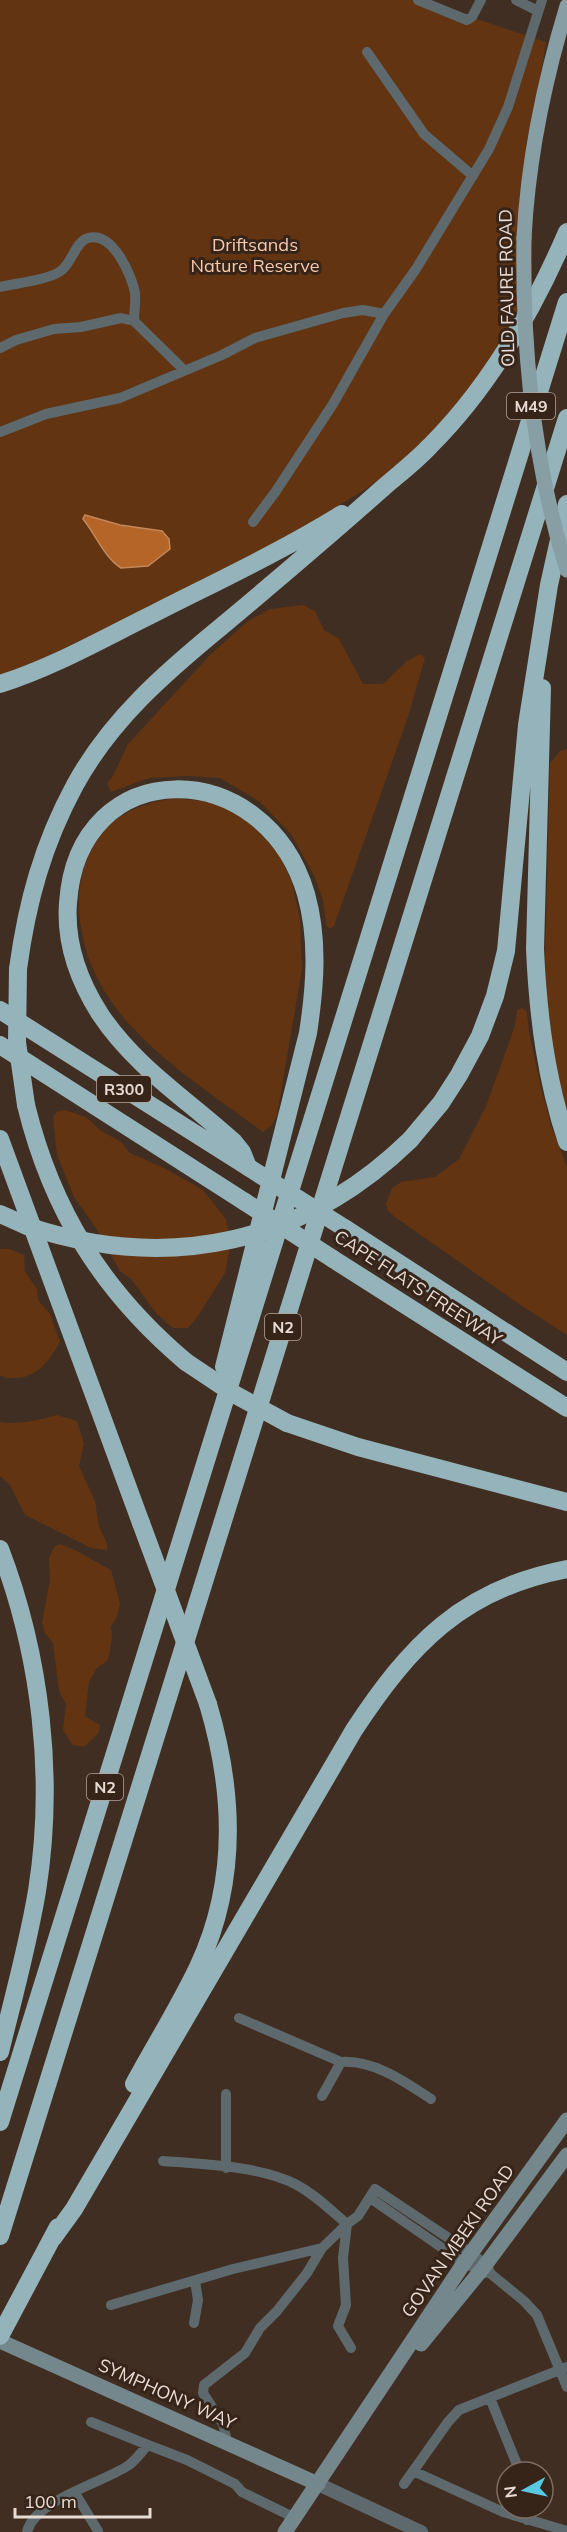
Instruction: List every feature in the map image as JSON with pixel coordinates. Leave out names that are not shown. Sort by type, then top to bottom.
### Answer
[{"type":"highway","points":[[567,232],[537,293],[475,394],[430,446],[350,519],[165,673],[118,722],[75,784],[52,832],[33,885],[18,969],[17,1042],[26,1105],[43,1162],[74,1230],[97,1268],[136,1316],[186,1362],[234,1395],[287,1423],[358,1447],[567,1502]]},
{"type":"highway","name":"N2","points":[[0,2122],[567,302]]},
{"type":"highway","name":"N2","points":[[0,2236],[567,418]]},
{"type":"highway","points":[[0,684],[83,649],[270,554],[384,488]]},
{"type":"highway","points":[[0,1214],[44,1232],[103,1245],[164,1249],[226,1242],[286,1223],[322,1206],[370,1176],[410,1140],[441,1103],[480,1036],[495,996],[506,951],[527,725],[549,585],[567,504]]},
{"type":"highway","points":[[542,630],[543,678],[535,949],[546,1067],[567,1142]]},
{"type":"highway","points":[[209,1451],[222,1374],[308,1034],[314,994],[315,955],[312,923],[299,877],[291,858],[265,825],[242,807],[215,794],[184,788],[154,792],[115,809],[100,823],[81,851],[69,887],[67,911],[68,935],[75,964],[88,992],[112,1031],[161,1082],[234,1142],[242,1152],[248,1167]]},
{"type":"highway","name":"R300","points":[[0,1010],[248,1167]]},
{"type":"highway","name":"CAPE FLATS FREEWAY","points":[[0,1045],[567,1408]]},
{"type":"highway","points":[[0,1139],[208,1704],[223,1766],[229,1824],[225,1876],[215,1922],[198,1967],[75,2192],[0,2338]]},
{"type":"highway","name":"CAPE FLATS FREEWAY","points":[[248,1167],[567,1372]]},
{"type":"highway","points":[[0,1549],[20,1611],[35,1682],[44,1771],[44,1814],[37,1891],[0,2052]]},
{"type":"highway","points":[[53,2238],[74,2209],[348,1740],[385,1683],[416,1648],[466,1608],[514,1584],[567,1569]]},
{"type":"main road","name":"OLD FAURE ROAD","points":[[567,6],[538,118],[528,181],[524,238],[524,324],[530,397],[546,490],[567,570]]},
{"type":"main road","name":"GOVAN MBEKI ROAD","points":[[285,2532],[468,2258],[567,2120]]},
{"type":"main road","name":"GOVAN MBEKI ROAD","points":[[384,2387],[486,2270],[567,2155]]},
{"type":"main road","name":"SYMPHONY WAY","points":[[0,2338],[318,2484]]},
{"type":"street","points":[[418,0],[461,20],[467,20],[472,17],[481,0]]},
{"type":"street","points":[[253,522],[333,404],[384,314],[416,269],[489,149],[508,107],[540,5],[516,0]]},
{"type":"street","points":[[367,52],[424,134],[473,176]]},
{"type":"street","points":[[0,287],[61,271],[70,262],[82,242],[88,238],[99,238],[113,248],[128,269],[135,296],[134,321]]},
{"type":"street","points":[[0,432],[46,414],[120,398],[222,355],[255,338],[344,313],[363,310],[384,314]]},
{"type":"street","points":[[0,348],[16,340],[54,329],[81,327],[121,318],[134,321],[184,370]]},
{"type":"street","points":[[239,2018],[341,2062],[361,2062],[372,2066],[410,2085],[431,2099]]},
{"type":"street","points":[[322,2096],[341,2062]]},
{"type":"street","points":[[226,2094],[226,2168]]},
{"type":"street","points":[[163,2161],[266,2173],[307,2190],[347,2224]]},
{"type":"street","points":[[227,2442],[223,2424],[204,2395],[204,2385],[232,2365],[249,2348],[260,2328],[282,2306],[322,2248],[358,2216],[372,2194],[486,2270],[524,2301],[537,2315],[563,2368],[567,2387]]},
{"type":"street","points":[[347,2224],[343,2258],[346,2305],[338,2326],[351,2348]]},
{"type":"street","points":[[111,2305],[232,2269],[322,2248]]},
{"type":"street","points":[[194,2323],[198,2300],[195,2281]]},
{"type":"street","points":[[404,2484],[454,2414],[563,2368]]},
{"type":"street","points":[[490,2398],[515,2460]]},
{"type":"street","points":[[91,2422],[187,2460],[235,2484],[242,2492],[295,2518]]},
{"type":"street","points":[[27,2532],[29,2523],[37,2514],[129,2465],[148,2445]]},
{"type":"street","points":[[413,2471],[495,2508]]},
{"type":"street","points":[[318,2484],[421,2532]]},
{"type":"street","points":[[75,2493],[98,2531]]},
{"type":"street","points":[[527,2520],[567,2531]]},
{"type":"green space","name":"Driftsands Nature Reserve","points":[[0,0],[419,0],[546,42],[533,121],[532,283],[480,385],[418,457],[299,530],[157,605],[0,678]]},
{"type":"green space","points":[[303,605],[315,611],[324,630],[339,639],[363,684],[383,684],[407,661],[420,654],[425,658],[408,717],[334,926],[330,929],[326,925],[323,900],[314,875],[291,834],[259,801],[220,778],[188,776],[149,778],[111,792],[107,783],[112,778],[128,744],[211,654],[248,621],[270,609]]},
{"type":"green space","points":[[567,749],[567,1114],[547,1028],[545,960],[550,763],[560,751]]},
{"type":"green space","points":[[174,798],[219,803],[242,815],[277,851],[292,882],[300,920],[302,969],[277,1115],[271,1126],[263,1132],[151,1046],[126,1020],[105,992],[90,961],[81,927],[79,902],[82,877],[94,846],[110,824],[121,816],[145,805]]},
{"type":"green space","points":[[522,1008],[527,1012],[529,1032],[551,1126],[567,1167],[567,1335],[395,1217],[388,1211],[386,1204],[392,1188],[401,1182],[435,1177],[459,1159],[486,1106],[515,1026],[517,1010]]},
{"type":"green space","points":[[65,1110],[86,1117],[101,1131],[121,1142],[130,1153],[164,1168],[203,1190],[226,1219],[231,1242],[225,1273],[188,1328],[173,1328],[156,1313],[132,1280],[120,1271],[96,1228],[74,1197],[57,1155],[53,1117],[58,1111]]},
{"type":"green space","points":[[0,1249],[9,1249],[24,1255],[25,1272],[37,1289],[38,1300],[50,1314],[60,1342],[42,1367],[22,1377],[7,1378],[0,1375]]},
{"type":"green space","points":[[57,1415],[77,1421],[84,1443],[79,1466],[95,1501],[99,1527],[107,1543],[107,1550],[91,1548],[25,1515],[10,1485],[0,1476],[0,1422],[22,1422]]},
{"type":"green space","points":[[60,1544],[111,1570],[120,1603],[117,1617],[111,1627],[109,1656],[107,1661],[97,1668],[89,1682],[85,1716],[100,1725],[98,1734],[84,1747],[73,1745],[63,1730],[66,1704],[59,1691],[53,1643],[45,1633],[42,1623],[50,1580],[49,1558],[55,1546]]},
{"type":"shaded area","points":[[85,515],[120,525],[162,531],[169,539],[170,549],[148,566],[121,568],[100,545],[83,519]]}]
